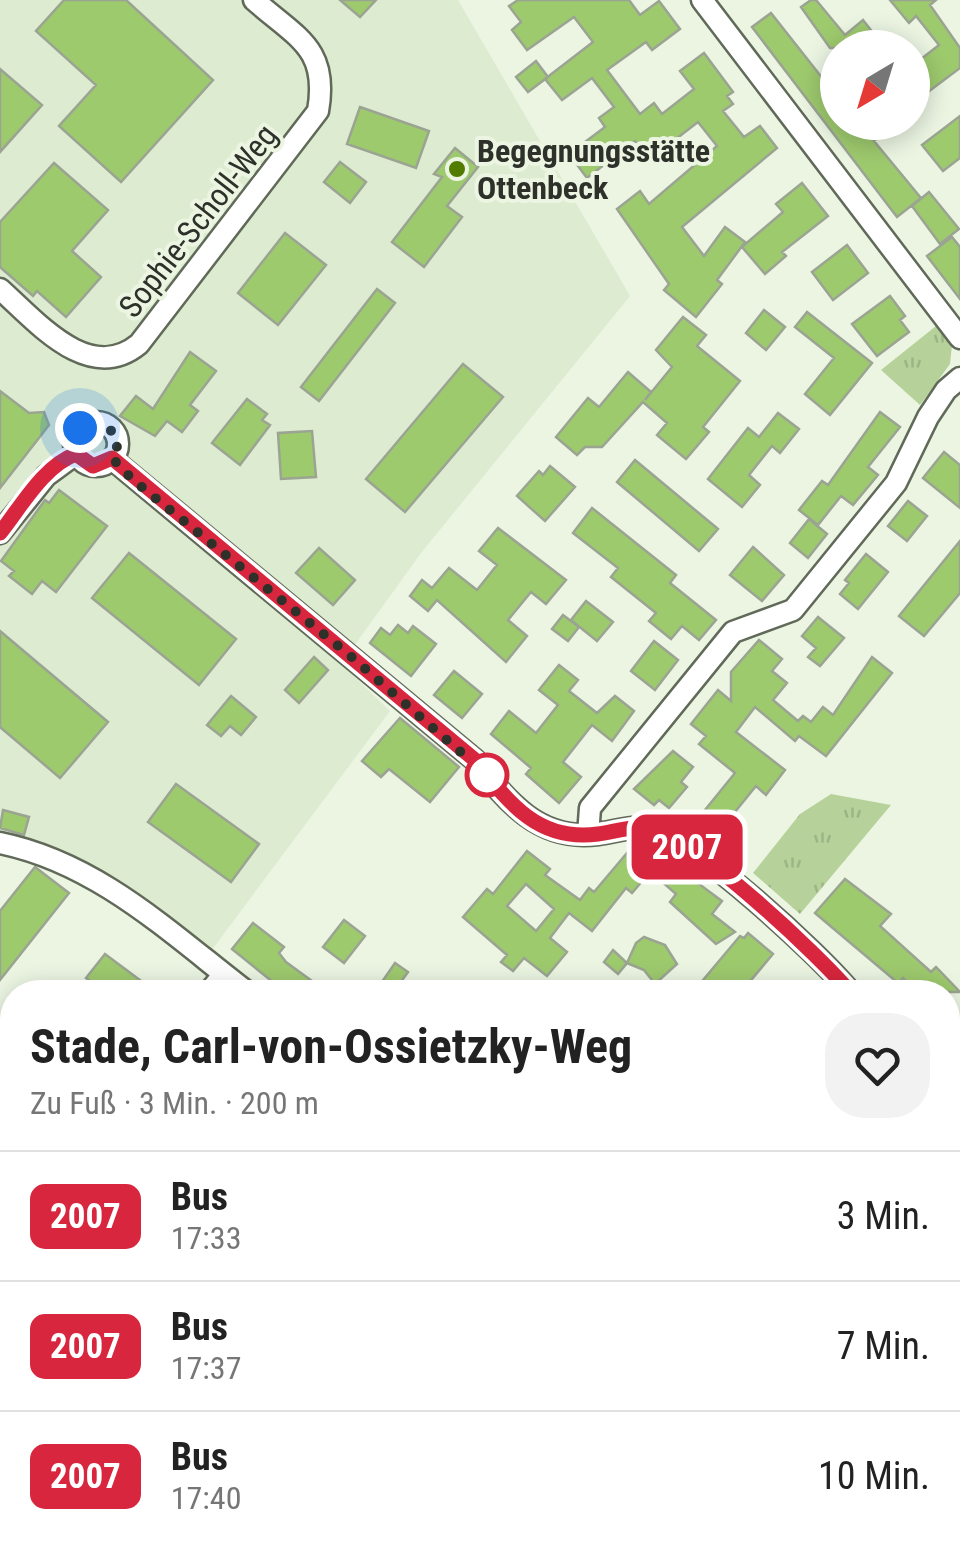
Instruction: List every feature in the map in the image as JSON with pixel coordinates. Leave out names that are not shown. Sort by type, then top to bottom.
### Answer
[{"type":"street","name":"Sophie-Scholl-Weg","points":[[0,289],[57,340],[81,354],[106,360],[125,356],[140,344],[318,112],[324,80],[310,50],[254,0]]},
{"type":"street","points":[[702,0],[960,338]]},
{"type":"street","points":[[588,835],[590,808],[733,632],[792,610],[861,528],[896,483],[946,390],[960,378]]},
{"type":"street","points":[[76,454],[76,434],[86,424],[100,422],[117,437],[112,458]]},
{"type":"street","points":[[76,454],[93,466],[112,458]]},
{"type":"street","points":[[0,533],[46,476],[76,454]]},
{"type":"street","points":[[112,458],[475,760],[514,806],[558,835],[648,827],[681,842],[820,958],[839,980]]},
{"type":"street","points":[[0,843],[32,850],[114,888],[232,980]]},
{"type":"street","points":[[219,980],[224,974]]},
{"type":"shaded area","points":[[0,0],[458,0],[630,296],[421,553],[341,664],[390,711],[211,951],[99,869],[0,832]]},
{"type":"green space","points":[[936,326],[952,345],[950,364],[920,405],[881,370]]},
{"type":"green space","points":[[831,794],[891,805],[800,914],[753,873],[800,814]]},
{"type":"building","points":[[64,0],[126,0],[213,80],[121,182],[59,126],[96,85],[36,31]]},
{"type":"building","points":[[340,0],[376,0],[360,17]]},
{"type":"building","points":[[518,0],[629,0],[640,15],[659,1],[680,29],[652,50],[646,42],[607,70],[640,114],[654,103],[662,114],[694,89],[680,71],[704,53],[733,92],[727,96],[733,104],[723,111],[744,137],[760,126],[777,148],[682,227],[704,256],[725,227],[745,242],[717,280],[722,284],[696,317],[664,290],[669,284],[617,209],[640,191],[649,204],[717,146],[698,122],[650,159],[635,141],[587,178],[569,154],[605,127],[599,118],[614,107],[592,78],[562,100],[545,79],[593,42],[574,17],[527,50],[512,30],[521,22],[509,6]]},
{"type":"building","points":[[816,0],[841,30],[820,30],[820,34],[801,7]]},
{"type":"building","points":[[890,0],[936,0],[930,5],[960,48],[960,68],[930,90],[930,52],[939,45],[916,16],[909,23]]},
{"type":"building","points":[[771,13],[820,75],[820,116],[752,27]]},
{"type":"building","points":[[863,20],[871,30],[851,30]]},
{"type":"building","points":[[536,61],[548,77],[528,92],[516,77]]},
{"type":"building","points":[[0,69],[42,105],[0,152]]},
{"type":"building","points":[[360,107],[429,131],[416,168],[347,144]]},
{"type":"building","points":[[960,116],[960,158],[943,171],[922,145]]},
{"type":"building","points":[[838,140],[875,140],[921,198],[897,217]]},
{"type":"building","points":[[455,148],[478,167],[447,206],[462,217],[424,267],[392,242],[442,177],[434,174]]},
{"type":"building","points":[[340,162],[366,182],[350,203],[324,182]]},
{"type":"building","points":[[54,163],[108,210],[72,251],[101,277],[66,317],[37,291],[33,296],[0,267],[0,222]]},
{"type":"building","points":[[802,183],[828,216],[782,252],[786,256],[765,274],[742,247],[783,212],[776,204]]},
{"type":"building","points":[[929,192],[959,229],[940,244],[912,206]]},
{"type":"building","points":[[285,233],[326,265],[278,325],[238,293]]},
{"type":"building","points":[[952,237],[960,247],[960,299],[927,256]]},
{"type":"building","points":[[847,245],[868,273],[833,300],[812,272]]},
{"type":"building","points":[[377,289],[395,303],[319,401],[301,387]]},
{"type":"building","points":[[890,296],[905,316],[900,320],[909,332],[877,356],[852,324]]},
{"type":"building","points":[[764,310],[785,327],[766,350],[746,333]]},
{"type":"building","points":[[807,312],[872,363],[830,415],[805,394],[834,358],[795,327]]},
{"type":"building","points":[[683,317],[706,335],[697,346],[740,381],[703,427],[709,432],[686,459],[657,435],[667,423],[643,402],[602,447],[585,447],[577,455],[556,437],[588,398],[599,407],[628,372],[651,392],[645,400],[672,367],[656,350]]},
{"type":"building","points":[[190,352],[216,371],[190,405],[198,411],[182,432],[167,421],[155,436],[120,416],[136,396],[153,409]]},
{"type":"building","points":[[463,364],[503,397],[405,512],[366,479]]},
{"type":"building","points":[[0,391],[29,413],[44,412],[49,425],[0,488]]},
{"type":"building","points":[[247,399],[267,414],[262,420],[270,425],[240,465],[212,443]]},
{"type":"building","points":[[880,412],[900,427],[868,467],[878,475],[853,505],[841,496],[818,525],[799,510],[822,481],[828,485]]},
{"type":"building","points":[[778,413],[799,429],[780,453],[772,446],[749,475],[760,485],[742,507],[708,479],[748,428],[759,437]]},
{"type":"building","points":[[312,431],[316,477],[281,479],[278,433]]},
{"type":"building","points":[[944,452],[960,465],[960,508],[923,478]]},
{"type":"building","points":[[635,460],[718,529],[699,551],[617,482]]},
{"type":"building","points":[[550,466],[575,487],[545,521],[517,496],[539,471],[543,475]]},
{"type":"building","points":[[59,490],[107,526],[56,592],[42,581],[32,594],[9,576],[14,571],[1,561],[45,500],[49,503]]},
{"type":"building","points":[[908,501],[927,516],[907,541],[888,526]]},
{"type":"building","points":[[592,508],[676,575],[670,583],[716,620],[699,640],[682,626],[671,639],[649,621],[656,613],[611,577],[618,568],[573,533]]},
{"type":"building","points":[[809,519],[827,534],[808,558],[790,543]]},
{"type":"building","points":[[498,528],[566,580],[546,604],[531,592],[508,620],[527,636],[506,662],[437,600],[428,611],[410,596],[422,580],[432,588],[449,568],[477,590],[497,565],[479,551]]},
{"type":"building","points":[[960,541],[960,593],[924,636],[899,616]]},
{"type":"building","points":[[753,547],[784,575],[762,601],[730,575]]},
{"type":"building","points":[[319,548],[355,580],[333,605],[296,573]]},
{"type":"building","points":[[129,553],[236,639],[199,685],[92,598]]},
{"type":"building","points":[[866,554],[888,572],[858,609],[840,594],[849,583],[845,580]]},
{"type":"building","points":[[586,601],[613,622],[597,641],[571,620]]},
{"type":"building","points":[[563,615],[579,627],[568,641],[552,629]]},
{"type":"building","points":[[818,617],[844,638],[820,666],[808,657],[816,648],[802,636]]},
{"type":"building","points":[[398,625],[408,633],[413,626],[436,644],[411,676],[370,643],[381,628],[390,635]]},
{"type":"building","points":[[0,631],[108,722],[60,778],[0,727]]},
{"type":"building","points":[[759,640],[782,659],[772,671],[787,683],[773,700],[798,721],[803,716],[811,722],[823,707],[833,715],[872,657],[892,673],[826,756],[799,736],[795,741],[755,707],[736,732],[785,770],[766,795],[756,786],[726,823],[741,835],[730,848],[696,821],[735,773],[699,744],[706,736],[691,724],[718,690],[731,701],[731,672]]},
{"type":"building","points":[[654,641],[678,660],[655,690],[631,671]]},
{"type":"building","points":[[314,657],[328,670],[299,703],[285,690]]},
{"type":"building","points":[[559,665],[578,680],[569,691],[597,713],[615,696],[634,711],[612,741],[592,725],[563,762],[581,777],[559,803],[526,774],[531,768],[491,734],[509,711],[536,733],[558,705],[539,690]]},
{"type":"building","points":[[454,671],[482,694],[462,718],[434,695]]},
{"type":"building","points":[[231,696],[256,717],[241,735],[230,726],[221,736],[207,725]]},
{"type":"building","points":[[400,718],[459,767],[430,802],[389,769],[381,777],[362,761]]},
{"type":"building","points":[[673,751],[693,767],[681,782],[687,787],[669,808],[659,800],[654,805],[634,789]]},
{"type":"building","points":[[176,784],[259,844],[231,882],[148,822]]},
{"type":"building","points":[[3,810],[29,817],[24,835],[0,828]]},
{"type":"building","points":[[653,850],[722,901],[712,914],[735,932],[716,944],[670,902],[676,894],[642,864]]},
{"type":"building","points":[[527,851],[550,869],[545,875],[580,900],[589,888],[594,892],[627,853],[650,872],[632,893],[626,888],[592,931],[569,913],[550,938],[567,952],[547,976],[524,958],[513,971],[501,962],[507,955],[463,917],[487,889],[493,894]],"holes":[[[526,884],[554,909],[536,931],[507,906]]]},
{"type":"building","points":[[35,867],[69,893],[0,980],[0,911]]},
{"type":"building","points":[[845,879],[891,914],[880,926],[931,972],[936,967],[948,980],[894,980],[815,913]]},
{"type":"building","points":[[344,920],[365,936],[344,963],[323,947]]},
{"type":"building","points":[[253,923],[284,947],[279,953],[286,962],[311,980],[270,980],[232,949]]},
{"type":"building","points":[[748,933],[773,954],[751,980],[703,980],[740,936],[744,938]]},
{"type":"building","points":[[644,937],[665,945],[677,964],[659,980],[652,980],[644,970],[627,963],[636,943]]},
{"type":"building","points":[[613,950],[627,963],[618,974],[604,962]]},
{"type":"building","points":[[105,954],[140,980],[89,980],[86,978]]},
{"type":"building","points":[[395,963],[408,972],[402,980],[383,980]]},
{"type":"bus line","name":"2007","points":[[0,533],[46,476],[67,458],[76,454],[93,466],[112,458],[133,480],[475,760],[505,798],[538,824],[558,835],[648,827],[681,842],[820,958],[839,980]]},
{"type":"place","name":"Begegnungsstätte Ottenbeck","points":[[457,169]]},
{"type":"route","points":[[80,428],[93,422],[108,425],[118,444],[112,458],[133,480],[347,653],[475,760],[487,775]]}]
